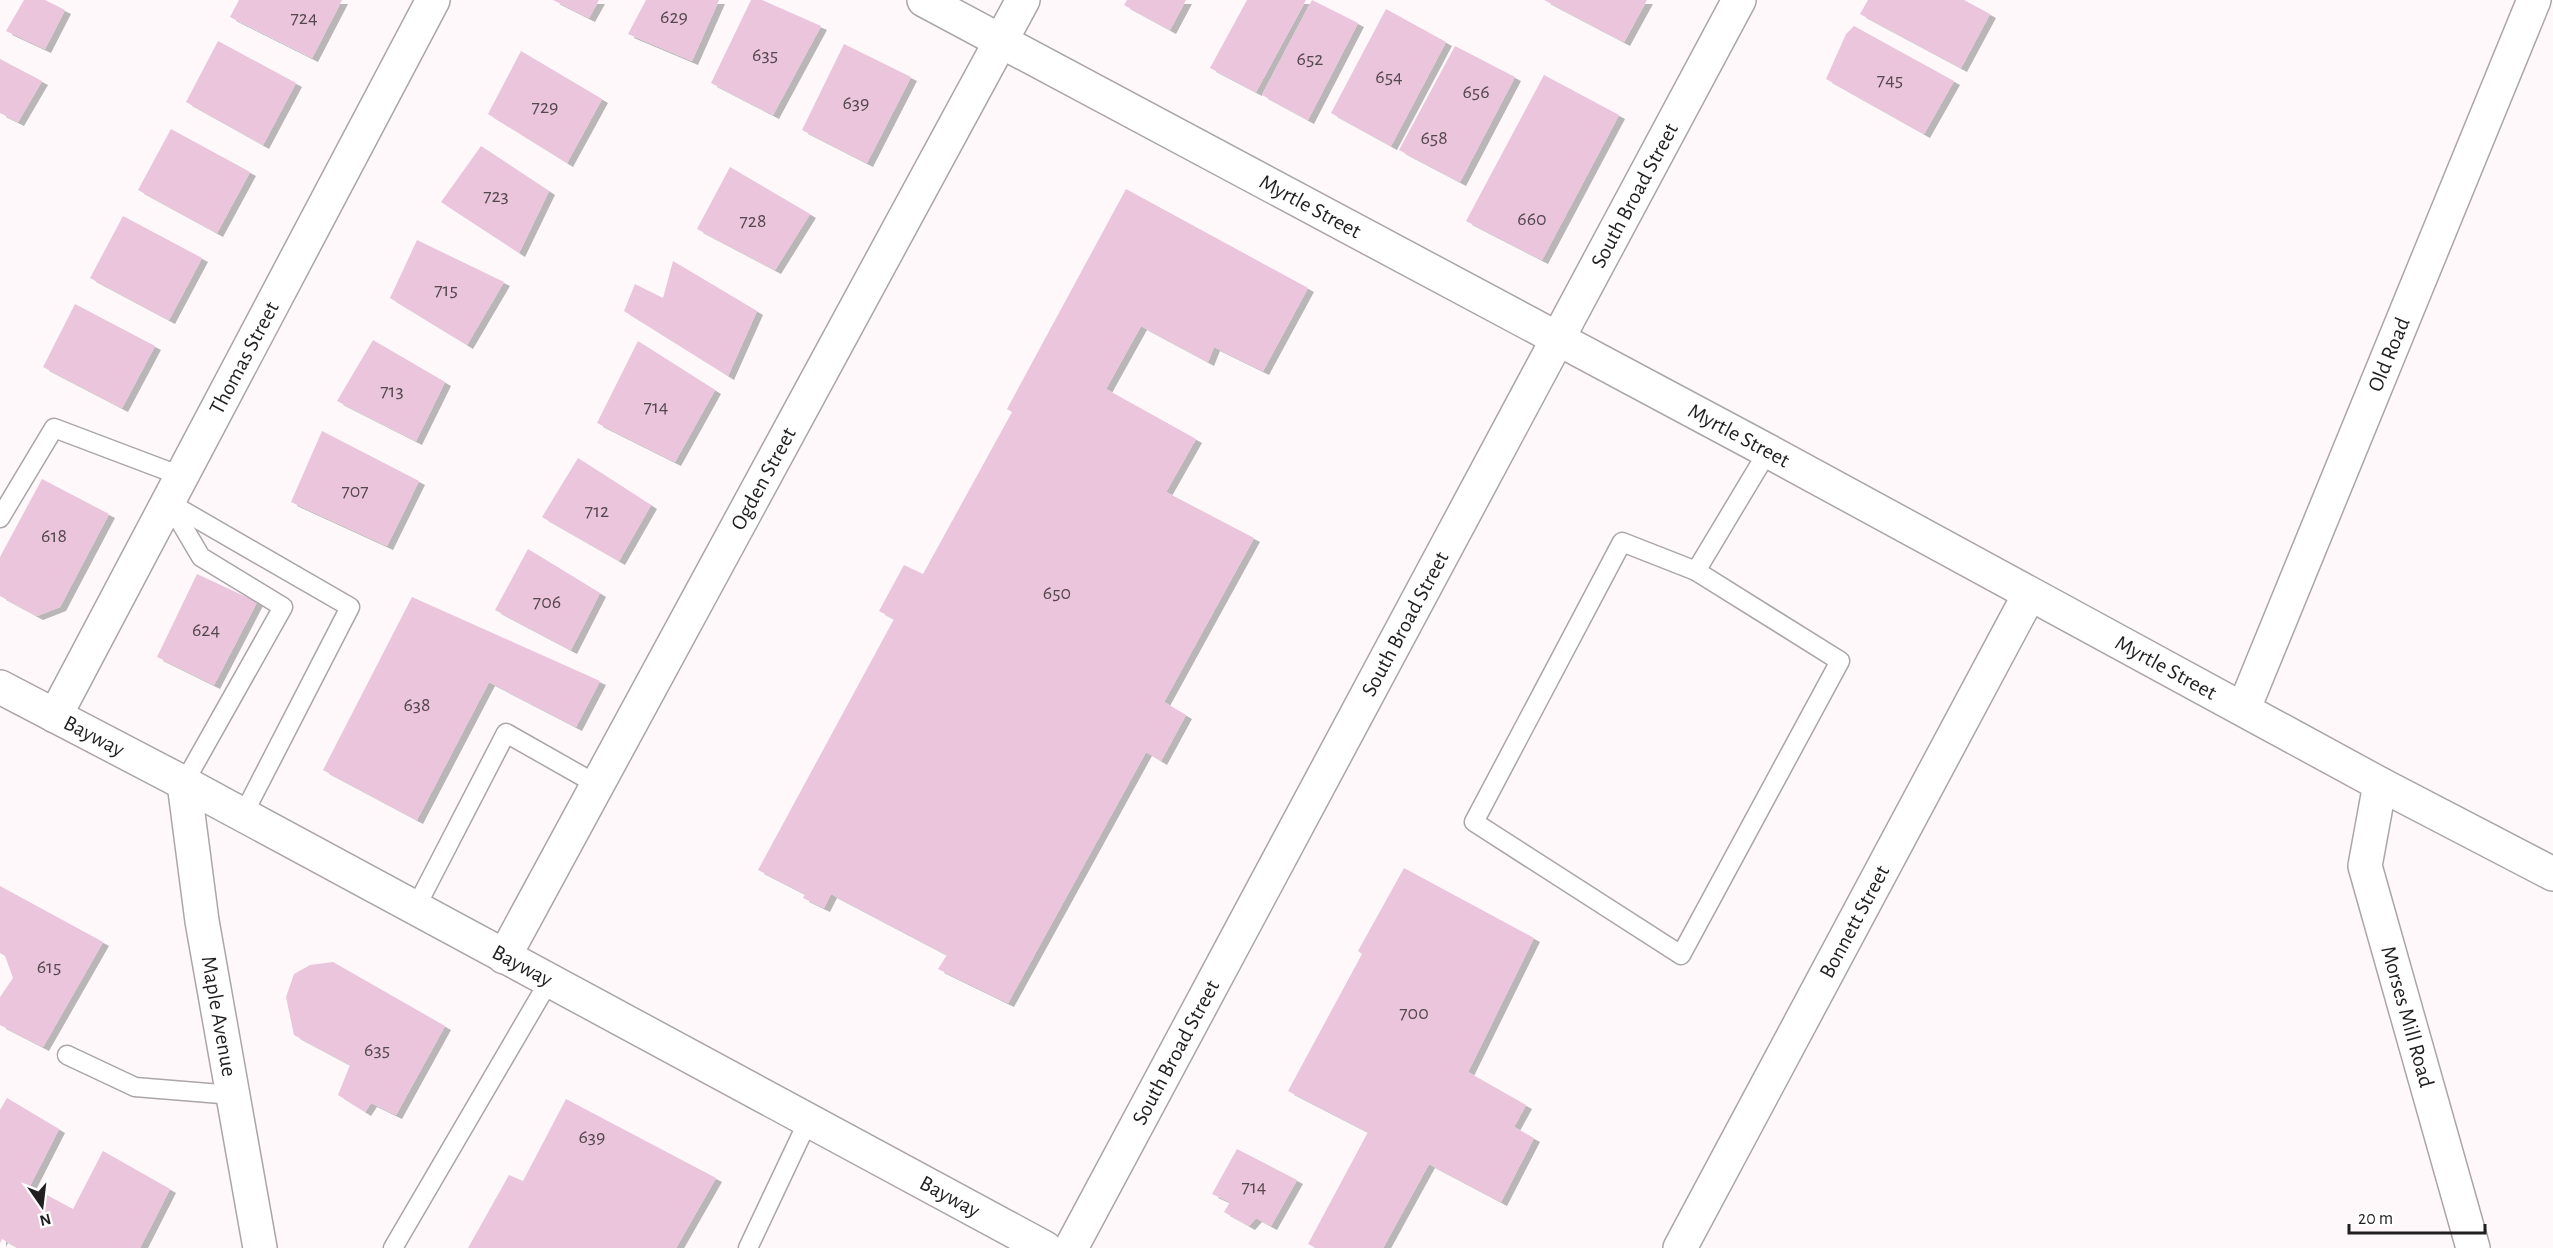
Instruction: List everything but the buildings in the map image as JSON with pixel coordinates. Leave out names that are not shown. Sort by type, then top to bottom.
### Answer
[{"type":"street","name":"Thomas Street","points":[[55,716],[433,0]]},
{"type":"street","name":"Myrtle Street","points":[[924,0],[1557,338],[2029,595],[2244,708],[2380,784],[2553,874]]},
{"type":"street","name":"Ogden Street","points":[[504,957],[1023,0]]},
{"type":"street","name":"South Broad Street","points":[[1071,1248],[1739,0]]},
{"type":"street","name":"Old Road","points":[[2244,708],[2534,0]]},
{"type":"street","name":"Bonnett Street","points":[[1680,1248],[2029,595]]},
{"type":"street","name":"Bayway","points":[[0,687],[184,783],[1045,1248]]},
{"type":"street","name":"Maple Avenue","points":[[184,783],[202,921],[260,1248]]},
{"type":"street","name":"Morses Mill Road","points":[[2380,784],[2365,866],[2473,1248]]},
{"type":"lane","points":[[0,518],[54,428],[175,489],[350,607],[243,815]]},
{"type":"lane","points":[[1696,571],[1768,452]]},
{"type":"lane","points":[[175,489],[201,557],[283,607],[184,783]]},
{"type":"lane","points":[[1622,542],[1696,571],[1840,661],[1681,955],[1474,822],[1622,542]]},
{"type":"lane","points":[[415,909],[506,733],[596,784]]},
{"type":"lane","points":[[393,1248],[549,981]]},
{"type":"lane","points":[[67,1054],[135,1087],[233,1095]]},
{"type":"lane","points":[[748,1248],[808,1121]]}]
